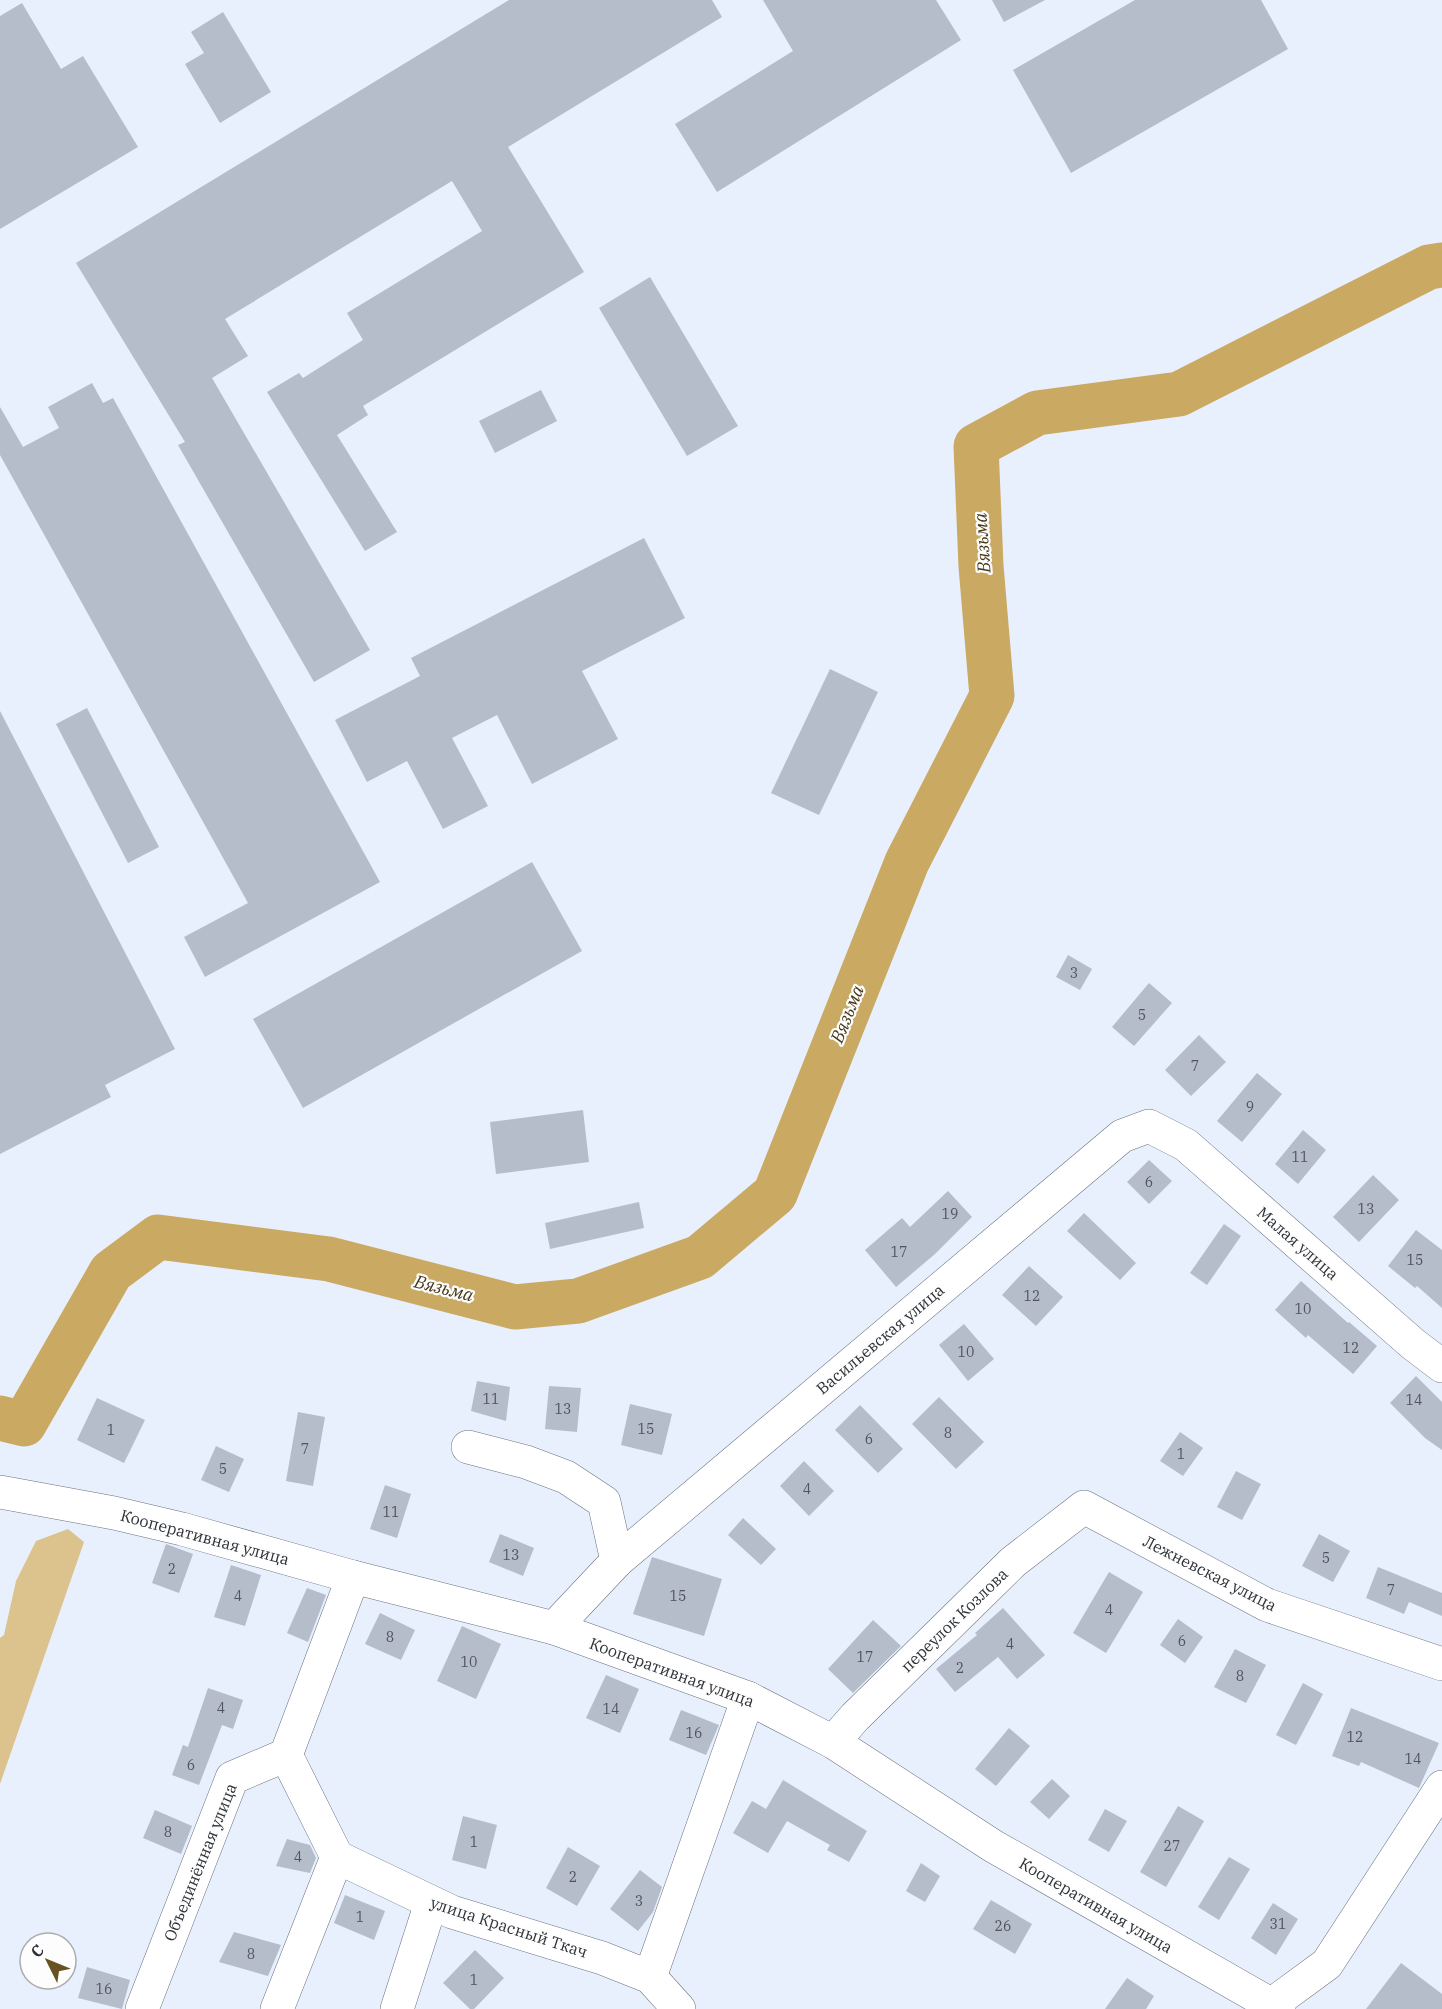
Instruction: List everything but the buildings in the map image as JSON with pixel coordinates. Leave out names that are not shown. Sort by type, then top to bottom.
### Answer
[{"type":"street","name":"Малая улица","points":[[1149,1126],[1186,1145],[1413,1344],[1442,1366]]},
{"type":"street","name":"Васильевская улица","points":[[554,1628],[617,1561],[1122,1136],[1149,1126]]},
{"type":"street","points":[[468,1447],[526,1462],[566,1477],[604,1502],[617,1561]]},
{"type":"street","name":"Кооперативная улица","points":[[0,1492],[114,1513],[182,1529],[353,1577],[554,1628],[748,1698],[833,1742],[993,1846],[1275,2007]]},
{"type":"street","name":"Лежневская улица","points":[[1083,1507],[1267,1605],[1442,1664]]},
{"type":"street","name":"переулок Козлова","points":[[833,1742],[855,1717],[1013,1562],[1083,1507]]},
{"type":"street","points":[[277,2009],[336,1857],[286,1755],[353,1577]]},
{"type":"street","points":[[650,1977],[748,1698]]},
{"type":"street","name":"Объединённая улица","points":[[142,2009],[232,1778],[286,1755]]},
{"type":"street","points":[[1275,2007],[1327,1965],[1442,1787]]},
{"type":"street","name":"улица Красный Ткач","points":[[336,1857],[452,1912],[602,1958],[650,1977],[679,2009]]},
{"type":"street","points":[[397,2009],[431,1903]]},
{"type":"shaded area","points":[[68,1529],[84,1542],[0,1784],[0,1638],[4,1635],[16,1581],[36,1541]]},
{"type":"waterway","name":"Вязьма","points":[[0,1418],[24,1424],[111,1272],[158,1237],[329,1259],[515,1307],[578,1301],[700,1257],[775,1194],[907,862],[992,696],[981,566],[976,446],[1037,413],[1179,394],[1429,267],[1442,265]]}]
